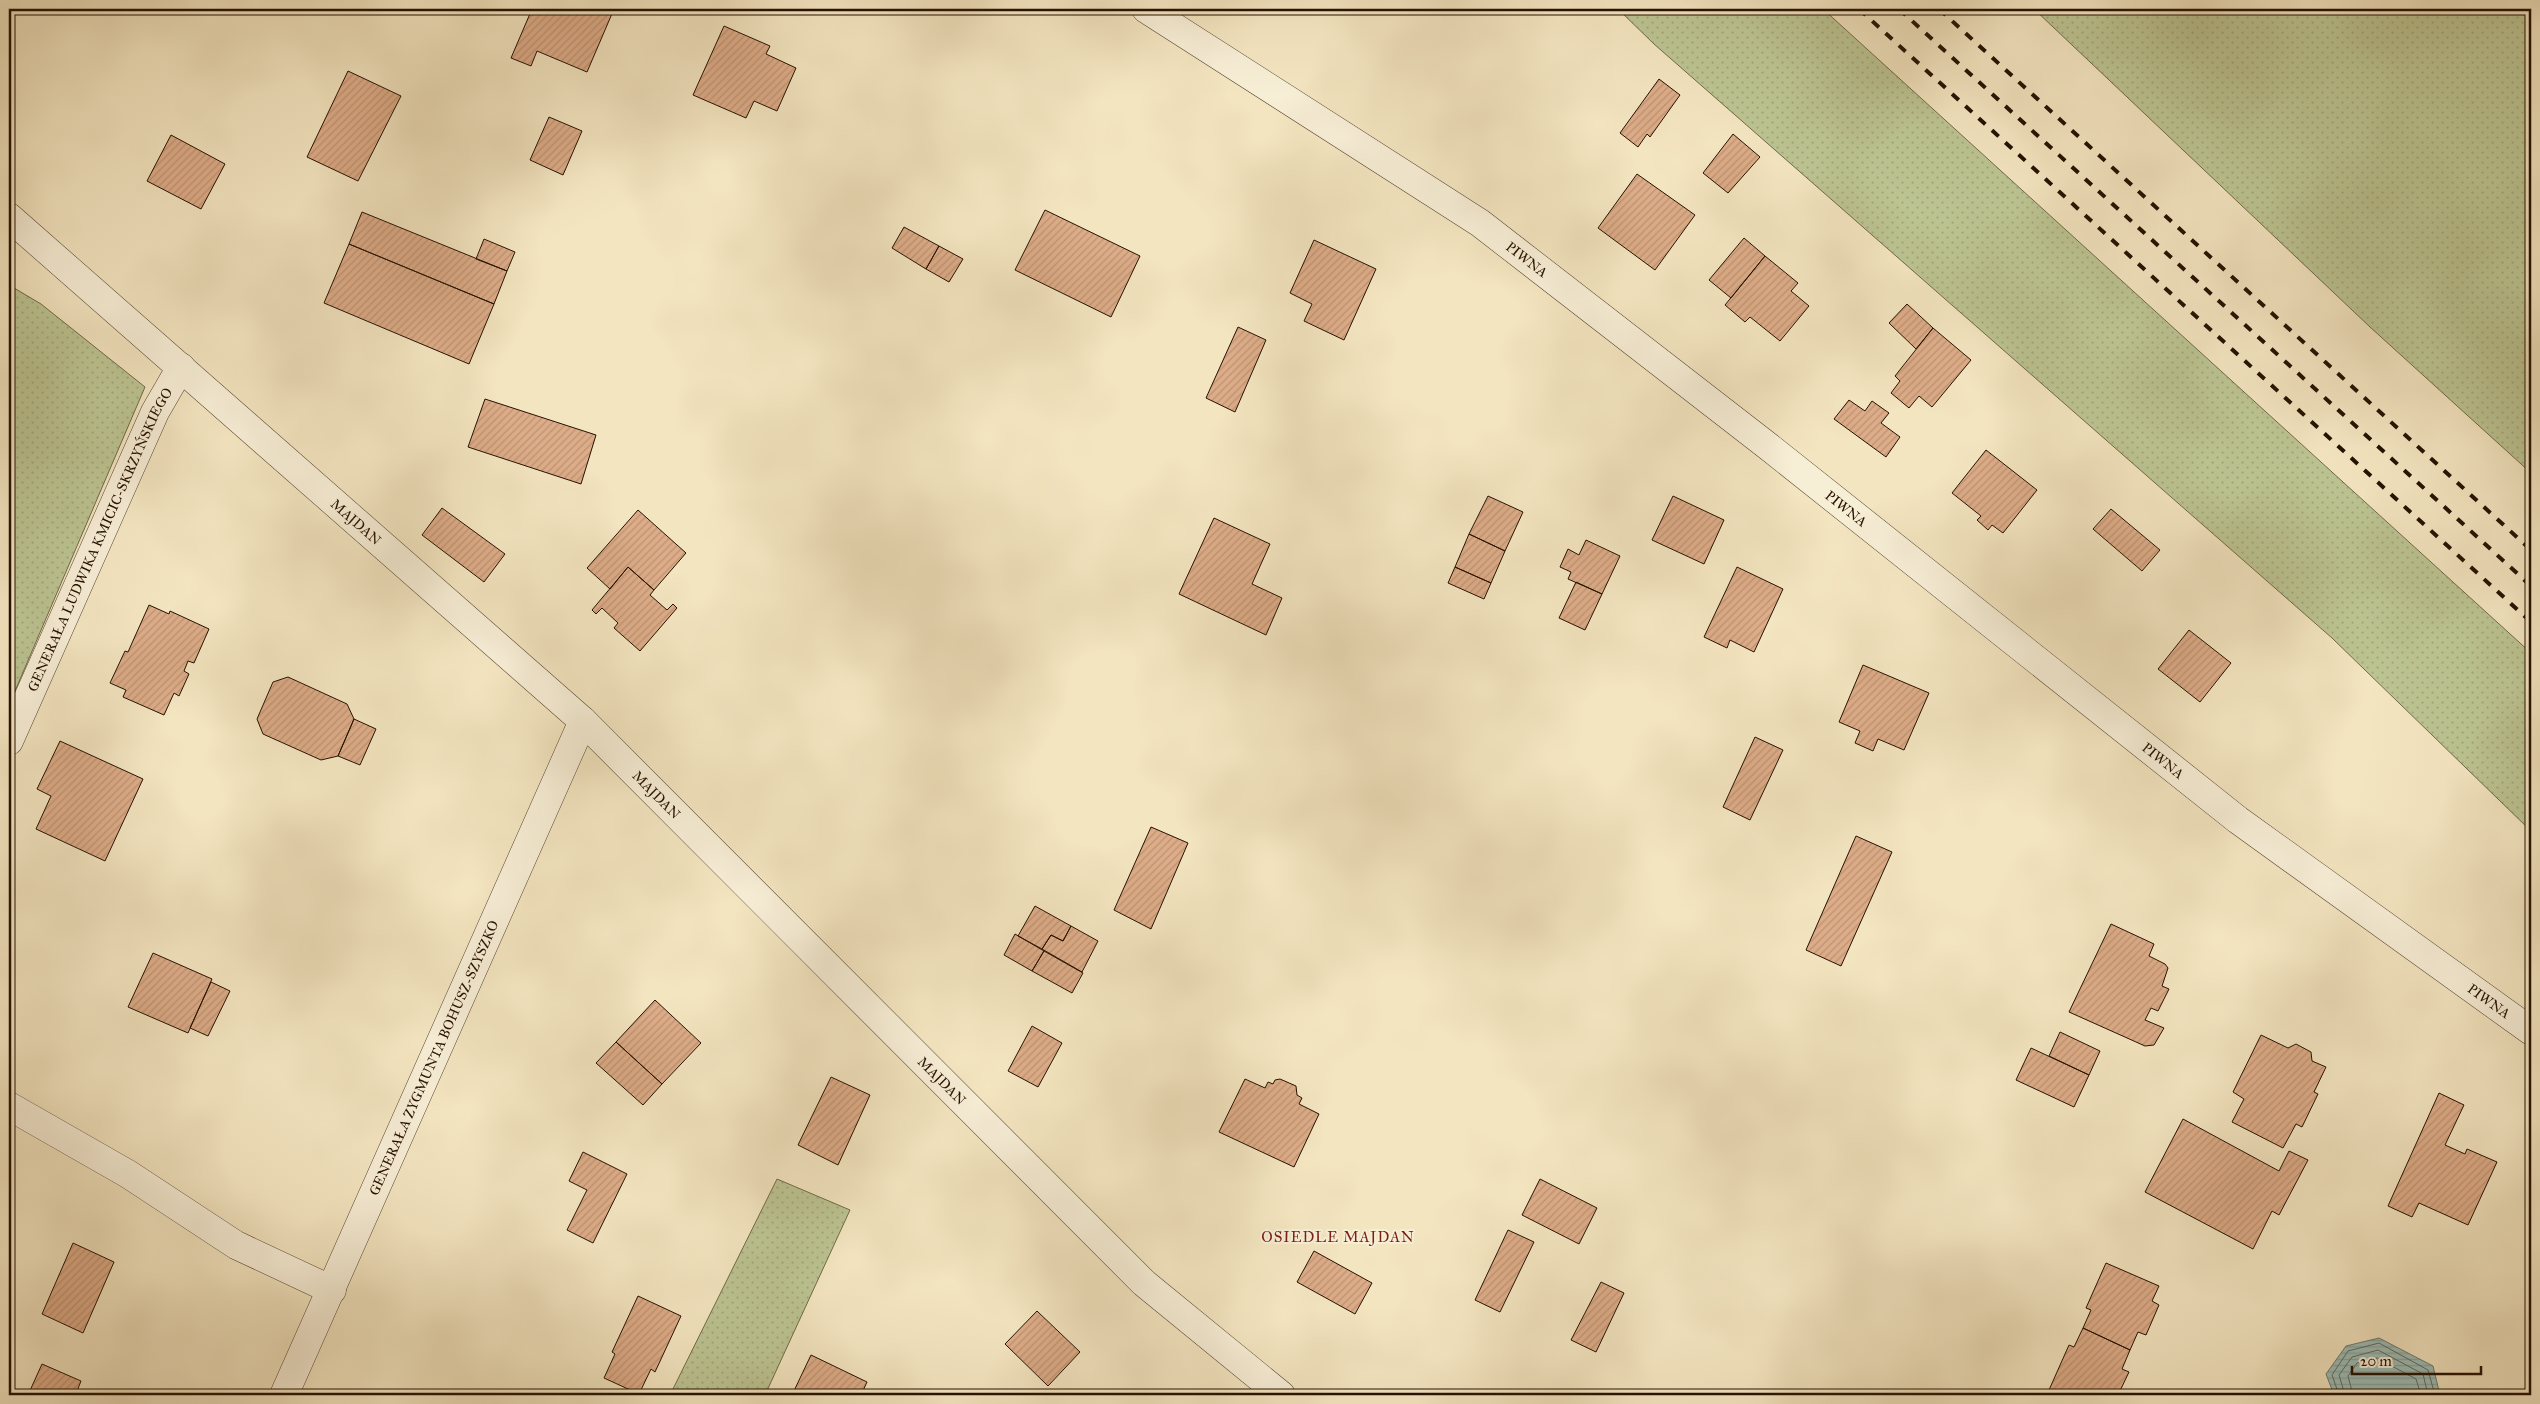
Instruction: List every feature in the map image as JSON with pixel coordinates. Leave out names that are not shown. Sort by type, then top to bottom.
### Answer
[{"type":"street","name":"PIWNA","points":[[1146,9],[1480,223],[1770,447],[2238,820],[2531,1031]]},
{"type":"street","name":"MAJDAN","points":[[9,217],[583,721],[1144,1282],[1281,1395]]},
{"type":"street","name":"GENERAŁA LUDWIKA KMICIC-SKRZYŃSKIEGO","points":[[9,741],[155,412],[181,367]]},
{"type":"street","name":"GENERAŁA ZYGMUNTA BOHUSZ-SZYSZKO","points":[[284,1395],[583,721]]},
{"type":"street","points":[[9,1106],[128,1174],[236,1245],[332,1290]]},
{"type":"green space","points":[[1618,9],[1823,9],[2531,653],[2531,831],[2332,638],[1654,44]]},
{"type":"green space","points":[[2034,9],[2531,9],[2531,473],[2370,327]]},
{"type":"green space","points":[[9,285],[41,304],[145,387],[9,705]]},
{"type":"green space","points":[[777,1179],[850,1210],[765,1395],[670,1395]]},
{"type":"water","points":[[2379,1338],[2433,1366],[2440,1395],[2334,1395],[2326,1374],[2346,1346]]},
{"type":"building","points":[[532,9],[614,9],[587,72],[537,51],[531,66],[511,58]]},
{"type":"building","points":[[724,26],[770,46],[766,54],[796,68],[777,111],[754,101],[746,118],[693,95]]},
{"type":"building","points":[[348,71],[401,96],[358,181],[307,157]]},
{"type":"building","points":[[1659,79],[1680,95],[1650,137],[1647,134],[1638,147],[1620,133]]},
{"type":"building","points":[[549,117],[582,131],[563,175],[530,160]]},
{"type":"building","points":[[1733,134],[1760,157],[1728,193],[1703,173]]},
{"type":"building","points":[[171,135],[225,164],[201,209],[147,181]]},
{"type":"building","points":[[1637,174],[1695,215],[1655,270],[1598,228]]},
{"type":"building","points":[[1045,210],[1140,256],[1111,317],[1015,270]]},
{"type":"building","points":[[362,212],[507,271],[494,304],[349,244]]},
{"type":"building","points":[[904,227],[939,246],[926,269],[892,248]]},
{"type":"building","points":[[1744,238],[1765,256],[1731,298],[1709,280]]},
{"type":"building","points":[[484,239],[515,252],[507,271],[476,259]]},
{"type":"building","points":[[1314,240],[1376,269],[1344,340],[1304,321],[1312,304],[1290,293]]},
{"type":"building","points":[[349,244],[494,304],[469,364],[324,303]]},
{"type":"building","points":[[939,246],[963,259],[949,282],[926,269]]},
{"type":"building","points":[[1765,256],[1798,283],[1791,291],[1809,306],[1780,341],[1750,317],[1745,322],[1725,305]]},
{"type":"building","points":[[1907,304],[1933,328],[1916,349],[1889,323]]},
{"type":"building","points":[[1238,327],[1266,340],[1235,412],[1206,398]]},
{"type":"building","points":[[1933,328],[1971,360],[1932,407],[1919,396],[1909,408],[1891,393],[1900,381],[1895,376]]},
{"type":"building","points":[[485,399],[596,435],[581,484],[468,447]]},
{"type":"building","points":[[1849,400],[1865,411],[1872,401],[1889,413],[1881,423],[1900,437],[1886,457],[1834,419]]},
{"type":"building","points":[[1986,450],[2037,490],[2003,533],[1992,525],[1988,530],[1977,520],[1981,516],[1952,493]]},
{"type":"building","points":[[1488,496],[1523,512],[1505,551],[1469,534]]},
{"type":"building","points":[[1673,496],[1724,520],[1704,564],[1652,540]]},
{"type":"building","points":[[442,508],[505,554],[484,582],[422,535]]},
{"type":"building","points":[[2111,509],[2160,550],[2142,571],[2093,529]]},
{"type":"building","points":[[638,510],[686,553],[654,590],[628,567],[610,589],[587,568]]},
{"type":"building","points":[[1214,518],[1270,544],[1252,584],[1282,598],[1266,635],[1179,594]]},
{"type":"building","points":[[1469,534],[1505,551],[1491,583],[1455,567]]},
{"type":"building","points":[[1586,540],[1620,556],[1602,594],[1568,579],[1571,572],[1560,567],[1568,549],[1579,555]]},
{"type":"building","points":[[628,567],[654,590],[650,595],[667,610],[673,604],[677,608],[640,651],[614,628],[618,623],[602,608],[596,614],[592,610]]},
{"type":"building","points":[[1455,567],[1491,583],[1484,599],[1448,583]]},
{"type":"building","points":[[1737,567],[1783,589],[1754,652],[1730,640],[1727,648],[1704,637]]},
{"type":"building","points":[[1576,582],[1602,594],[1585,630],[1559,618]]},
{"type":"building","points":[[149,605],[169,614],[170,611],[209,629],[194,663],[188,661],[184,671],[189,674],[179,696],[174,693],[164,715],[123,697],[126,690],[110,683],[125,651],[128,652]]},
{"type":"building","points":[[2189,630],[2231,663],[2200,702],[2158,669]]},
{"type":"building","points":[[1863,665],[1929,693],[1904,750],[1878,739],[1873,751],[1855,743],[1860,731],[1839,722]]},
{"type":"building","points":[[288,677],[347,704],[354,719],[338,756],[321,760],[263,734],[257,719],[273,682]]},
{"type":"building","points":[[354,719],[376,729],[360,765],[338,756]]},
{"type":"building","points":[[1755,737],[1783,750],[1750,820],[1723,807]]},
{"type":"building","points":[[60,741],[143,779],[105,861],[36,829],[51,796],[37,789]]},
{"type":"building","points":[[1151,827],[1188,843],[1151,929],[1114,910]]},
{"type":"building","points":[[1856,836],[1892,852],[1841,966],[1806,950]]},
{"type":"building","points":[[1035,906],[1071,926],[1063,941],[1051,935],[1042,949],[1018,936]]},
{"type":"building","points":[[2111,924],[2154,944],[2149,956],[2165,964],[2168,968],[2162,986],[2169,989],[2158,1011],[2151,1008],[2145,1020],[2164,1028],[2154,1045],[2145,1046],[2069,1012]]},
{"type":"building","points":[[1071,926],[1098,941],[1082,972],[1042,949],[1051,935],[1063,941]]},
{"type":"building","points":[[1015,934],[1044,951],[1032,971],[1004,955]]},
{"type":"building","points":[[1044,951],[1083,973],[1072,993],[1032,971]]},
{"type":"building","points":[[153,953],[212,979],[188,1033],[128,1007]]},
{"type":"building","points":[[211,982],[230,991],[208,1036],[190,1028]]},
{"type":"building","points":[[655,1000],[701,1043],[662,1084],[616,1042]]},
{"type":"building","points":[[1032,1026],[1062,1043],[1038,1087],[1008,1071]]},
{"type":"building","points":[[2060,1032],[2100,1051],[2089,1075],[2049,1056]]},
{"type":"building","points":[[2261,1035],[2288,1048],[2296,1044],[2311,1052],[2312,1061],[2326,1067],[2314,1092],[2318,1094],[2302,1127],[2296,1124],[2283,1148],[2232,1122],[2244,1099],[2233,1092]]},
{"type":"building","points":[[616,1042],[662,1084],[643,1105],[596,1063]]},
{"type":"building","points":[[2031,1048],[2089,1075],[2074,1107],[2016,1080]]},
{"type":"building","points":[[831,1077],[870,1095],[838,1165],[798,1145]]},
{"type":"building","points":[[1245,1079],[1265,1088],[1268,1082],[1273,1084],[1275,1080],[1280,1079],[1296,1086],[1297,1095],[1302,1098],[1299,1104],[1319,1114],[1294,1167],[1219,1132]]},
{"type":"building","points":[[2439,1093],[2464,1105],[2445,1145],[2465,1154],[2467,1149],[2497,1162],[2468,1225],[2419,1203],[2412,1217],[2388,1206]]},
{"type":"building","points":[[2183,1119],[2279,1171],[2289,1151],[2308,1160],[2279,1215],[2272,1211],[2253,1249],[2145,1192]]},
{"type":"building","points":[[583,1152],[627,1174],[593,1243],[567,1230],[587,1190],[569,1181]]},
{"type":"building","points":[[1540,1179],[1597,1208],[1579,1244],[1522,1215]]},
{"type":"building","points":[[1508,1230],[1534,1242],[1500,1312],[1475,1300]]},
{"type":"building","points":[[73,1243],[114,1262],[83,1333],[42,1314]]},
{"type":"building","points":[[1314,1251],[1372,1283],[1355,1314],[1297,1282]]},
{"type":"building","points":[[2106,1263],[2159,1286],[2152,1301],[2159,1305],[2146,1335],[2138,1332],[2130,1350],[2083,1328],[2091,1310],[2086,1308]]},
{"type":"building","points":[[1601,1282],[1624,1293],[1596,1352],[1571,1340]]},
{"type":"building","points":[[638,1296],[681,1316],[655,1372],[651,1369],[639,1394],[604,1378],[615,1354],[612,1352]]},
{"type":"building","points":[[1037,1311],[1080,1352],[1048,1386],[1005,1344]]},
{"type":"building","points":[[2083,1328],[2130,1350],[2122,1369],[2129,1372],[2118,1395],[2060,1395],[2049,1390],[2069,1345],[2074,1347]]},
{"type":"building","points":[[811,1355],[867,1382],[861,1395],[792,1395]]},
{"type":"building","points":[[42,1364],[81,1381],[77,1391],[86,1395],[28,1395]]},
{"type":"railway","points":[[1859,9],[2531,622]]},
{"type":"railway","points":[[1899,9],[2531,586]]},
{"type":"railway","points":[[1939,9],[2531,550]]},
{"type":"district","name":"OSIEDLE MAJDAN","points":[[1338,1237]]}]
